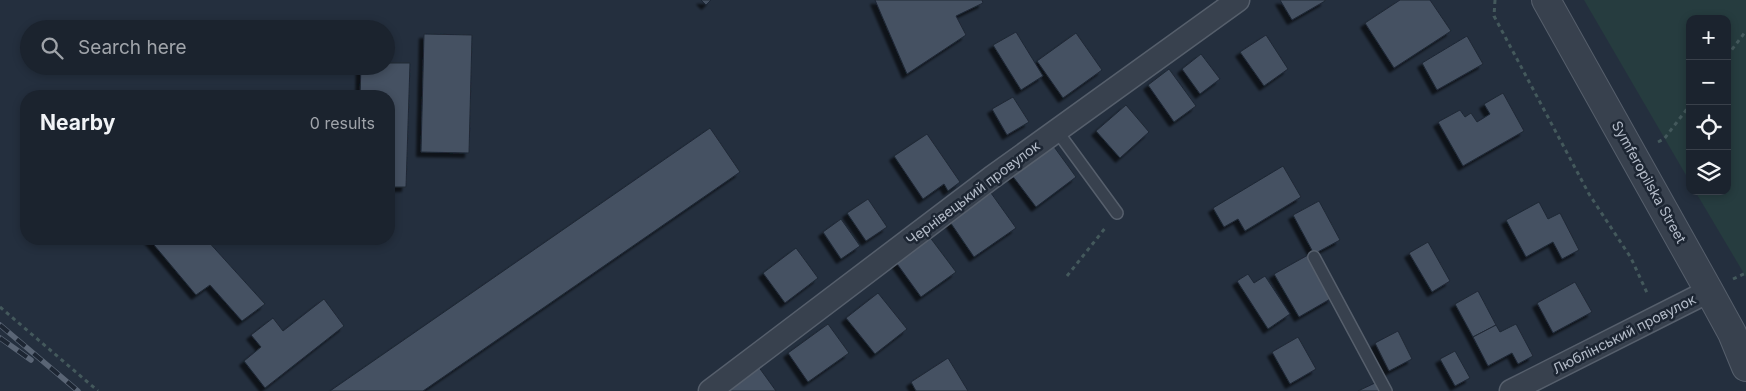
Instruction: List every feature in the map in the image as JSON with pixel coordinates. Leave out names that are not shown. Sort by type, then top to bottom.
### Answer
[{"type":"street","name":"Чернівецький провулок","points":[[710,391],[992,178],[1238,0]]},
{"type":"street","name":"Symferopilska Street","points":[[1546,0],[1634,154],[1732,333],[1746,367]]},
{"type":"street","name":"Люблінський провулок","points":[[1512,391],[1709,291]]},
{"type":"lane","points":[[1057,131],[1118,213]]},
{"type":"lane","points":[[1314,258],[1386,391]]},
{"type":"path","points":[[1495,0],[1494,16],[1589,194],[1630,258],[1657,316]]},
{"type":"path","points":[[1731,51],[1746,31]]},
{"type":"path","points":[[1634,154],[1664,139],[1686,110]]},
{"type":"path","points":[[1067,276],[1118,213]]},
{"type":"path","points":[[0,307],[98,391]]},
{"type":"green space","points":[[1584,0],[1746,0],[1746,277],[1697,195],[1731,195],[1731,15],[1686,15],[1686,175]]},
{"type":"building","points":[[701,0],[711,0],[706,5]]},
{"type":"building","points":[[875,0],[982,0],[983,3],[956,16],[966,35],[907,74]]},
{"type":"building","points":[[1280,0],[1325,0],[1325,1],[1292,20]]},
{"type":"building","points":[[1400,0],[1430,0],[1451,31],[1394,68],[1365,23]]},
{"type":"building","points":[[1016,32],[1043,76],[1021,90],[993,45]]},
{"type":"building","points":[[1076,33],[1102,70],[1063,98],[1037,61]]},
{"type":"building","points":[[424,34],[472,35],[469,153],[421,152]]},
{"type":"building","points":[[1266,35],[1288,69],[1264,86],[1240,52]]},
{"type":"building","points":[[1467,36],[1483,64],[1437,90],[1422,63]]},
{"type":"building","points":[[1201,54],[1220,79],[1200,94],[1182,69]]},
{"type":"building","points":[[395,63],[410,63],[406,187],[395,187],[395,90],[360,90],[361,75],[395,75]]},
{"type":"building","points":[[1169,69],[1196,106],[1174,122],[1148,85]]},
{"type":"building","points":[[1503,93],[1524,131],[1463,166],[1438,122],[1460,110],[1465,117],[1471,113],[1477,122],[1490,114],[1484,104]]},
{"type":"building","points":[[1013,97],[1029,122],[1007,135],[992,109]]},
{"type":"building","points":[[1126,105],[1149,132],[1120,158],[1096,131]]},
{"type":"building","points":[[710,128],[740,172],[423,391],[330,391]]},
{"type":"building","points":[[927,134],[960,182],[948,191],[944,184],[923,199],[894,156]]},
{"type":"building","points":[[1052,144],[1076,177],[1036,207],[1011,174]]},
{"type":"building","points":[[1283,166],[1301,197],[1245,231],[1238,219],[1224,227],[1213,208]]},
{"type":"building","points":[[991,193],[1016,228],[974,257],[950,222]]},
{"type":"building","points":[[868,199],[887,227],[866,241],[847,213]]},
{"type":"building","points":[[1319,201],[1340,240],[1314,254],[1293,215]]},
{"type":"building","points":[[1539,202],[1548,219],[1560,213],[1579,250],[1562,259],[1553,242],[1526,257],[1506,220]]},
{"type":"building","points":[[841,219],[860,246],[841,259],[823,232]]},
{"type":"building","points":[[929,236],[956,272],[921,297],[895,261]]},
{"type":"building","points":[[1428,242],[1450,281],[1432,292],[1409,253]]},
{"type":"building","points":[[154,245],[211,245],[265,304],[242,321],[210,285],[196,295]]},
{"type":"building","points":[[796,248],[818,278],[785,303],[763,273]]},
{"type":"building","points":[[1308,255],[1332,298],[1299,317],[1274,274]]},
{"type":"building","points":[[1248,274],[1254,283],[1265,276],[1290,314],[1268,329],[1237,281]]},
{"type":"building","points":[[1575,282],[1592,312],[1553,333],[1537,303]]},
{"type":"building","points":[[1478,291],[1496,325],[1473,337],[1455,304]]},
{"type":"building","points":[[878,293],[907,329],[875,354],[846,318]]},
{"type":"building","points":[[324,299],[344,326],[265,388],[244,361],[261,347],[251,335],[273,318],[283,331]]},
{"type":"building","points":[[828,324],[849,353],[808,382],[788,353]]},
{"type":"building","points":[[1516,324],[1533,356],[1518,364],[1512,353],[1488,366],[1473,337],[1496,325],[1500,332]]},
{"type":"building","points":[[1398,331],[1412,359],[1389,371],[1375,343]]},
{"type":"building","points":[[1298,337],[1316,369],[1290,384],[1272,352]]},
{"type":"building","points":[[1455,351],[1470,378],[1455,386],[1440,359]]},
{"type":"building","points":[[948,358],[968,391],[916,391],[911,382]]},
{"type":"building","points":[[758,366],[776,391],[725,391]]},
{"type":"building","points":[[1377,382],[1381,391],[1358,391]]},
{"type":"railway","points":[[0,325],[78,391]]},
{"type":"railway","points":[[0,338],[31,360]]}]
